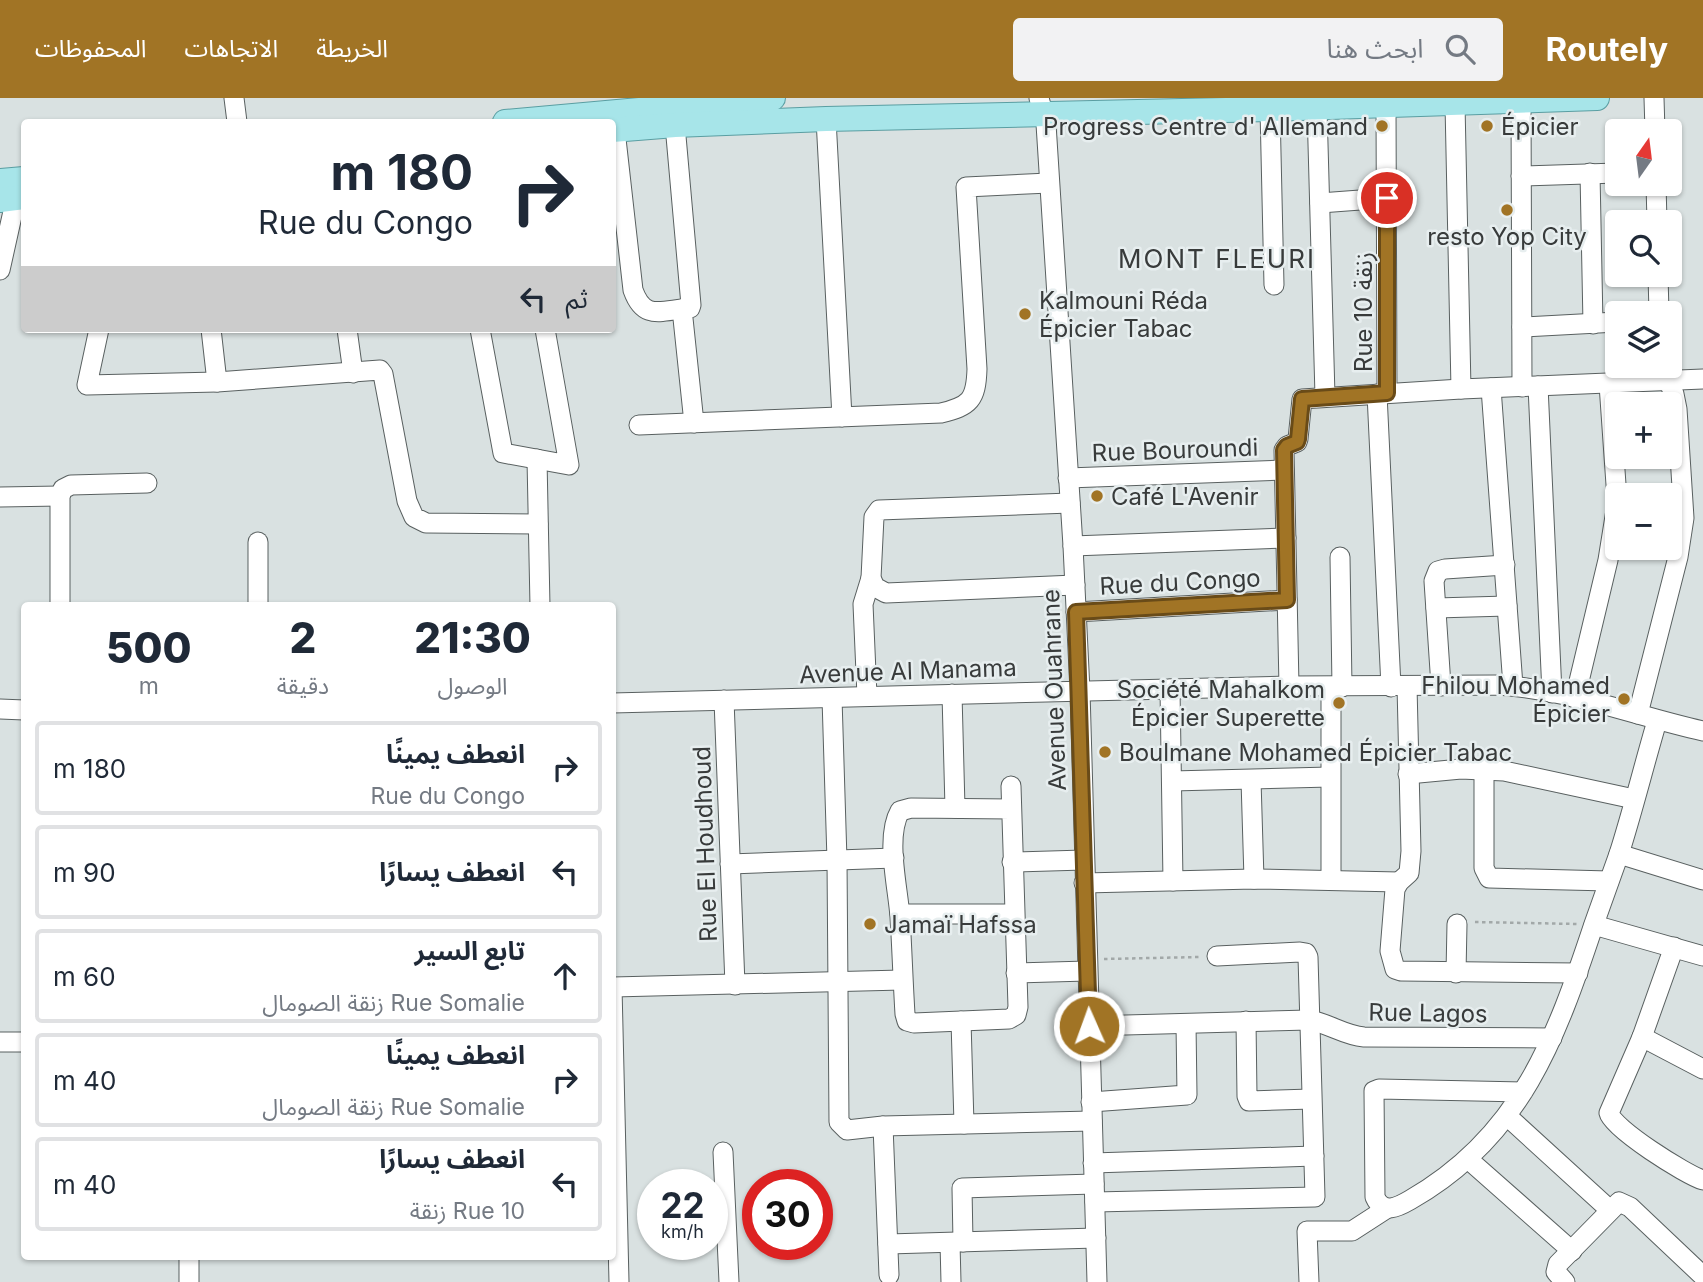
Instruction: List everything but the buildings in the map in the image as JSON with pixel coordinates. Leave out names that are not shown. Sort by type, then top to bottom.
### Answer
[{"type":"main road","points":[[616,130],[675,124],[826,119],[1041,106],[1126,104],[1270,109],[1597,98]]},
{"type":"main road","points":[[528,119],[652,103],[762,99]]},
{"type":"street","points":[[234,98],[237,119]]},
{"type":"street","points":[[1654,98],[1655,119]]},
{"type":"street","points":[[1521,102],[1522,327],[1530,386],[1552,693]]},
{"type":"street","points":[[1455,104],[1461,389]]},
{"type":"street","name":"Avenue Ouahrane","points":[[1041,106],[1049,183],[1075,585],[1097,1282]]},
{"type":"street","name":"Rue 10 زنقة","points":[[1386,106],[1387,198],[1382,393],[1399,686],[1408,774],[1410,862],[1409,873],[1399,882],[1394,896],[1390,951],[1395,969],[1401,971],[1455,972]]},
{"type":"street","points":[[1317,108],[1325,396]]},
{"type":"street","points":[[1270,109],[1274,285]]},
{"type":"street","points":[[826,119],[842,417]]},
{"type":"street","points":[[616,147],[633,290],[638,303],[646,310],[657,312],[690,308],[675,124]]},
{"type":"street","points":[[1590,173],[1593,324]]},
{"type":"street","points":[[1521,176],[1605,173]]},
{"type":"street","points":[[639,425],[941,414],[962,408],[973,397],[977,369],[966,187],[1049,183]]},
{"type":"street","points":[[0,270],[13,191]]},
{"type":"street","points":[[1320,203],[1387,198]]},
{"type":"street","points":[[682,309],[694,423]]},
{"type":"street","points":[[1522,327],[1605,323]]},
{"type":"street","points":[[98,333],[87,385],[217,382],[376,370],[383,374],[405,492],[414,517],[419,521],[432,523],[538,524]]},
{"type":"street","points":[[211,333],[217,382]]},
{"type":"street","points":[[347,333],[354,373]]},
{"type":"street","points":[[481,333],[503,453],[569,465],[546,333]]},
{"type":"street","points":[[1682,376],[1703,379]]},
{"type":"street","points":[[1289,686],[1284,470],[1285,448],[1298,439],[1302,399],[1461,389],[1609,384],[1640,378]]},
{"type":"street","points":[[1638,714],[1678,557],[1684,518],[1677,409],[1667,378]]},
{"type":"street","points":[[1609,384],[1616,483]]},
{"type":"street","points":[[1491,388],[1513,686]]},
{"type":"street","points":[[537,459],[540,602]]},
{"type":"street","name":"Rue Bouroundi","points":[[1068,478],[1284,470]]},
{"type":"street","points":[[60,602],[63,489],[71,485],[147,483]]},
{"type":"street","points":[[0,497],[61,496]]},
{"type":"street","points":[[867,696],[863,604],[871,578],[874,517],[879,510],[1070,503]]},
{"type":"street","points":[[1073,546],[1286,538]]},
{"type":"street","points":[[258,542],[258,602]]},
{"type":"street","points":[[1331,879],[1330,777],[1340,557]]},
{"type":"street","points":[[1575,698],[1608,560]]},
{"type":"street","points":[[1441,686],[1434,581],[1438,570],[1505,565]]},
{"type":"street","points":[[871,578],[875,587],[886,593],[1075,585]]},
{"type":"street","name":"Rue du Congo","points":[[1076,612],[1287,600]]},
{"type":"street","points":[[1437,608],[1507,606]]},
{"type":"street","name":"Avenue Al Manama","points":[[616,703],[1289,686],[1513,686],[1702,728]]},
{"type":"street","points":[[1170,689],[1173,881]]},
{"type":"street","points":[[952,694],[955,808]]},
{"type":"street","points":[[832,698],[837,859],[839,1122],[847,1130],[883,1126],[964,1124],[1091,1111],[1187,1095],[1186,1024]]},
{"type":"street","name":"Rue El Houdhoud","points":[[724,700],[735,985]]},
{"type":"street","points":[[0,709],[21,710]]},
{"type":"street","points":[[1309,1282],[1307,1231],[1352,1230],[1386,1209],[1397,1208],[1423,1192],[1469,1160],[1524,1092],[1541,1064],[1578,973],[1619,853],[1657,720]]},
{"type":"street","points":[[1408,774],[1484,769],[1541,778],[1634,799]]},
{"type":"street","points":[[1484,769],[1485,869],[1489,878],[1609,881]]},
{"type":"street","points":[[1172,781],[1330,777]]},
{"type":"street","points":[[1251,780],[1254,878]]},
{"type":"street","points":[[1011,786],[1018,1007],[1016,1015],[1009,1018],[961,1021],[908,1021],[902,980],[894,821],[900,811],[911,808],[1011,808]]},
{"type":"street","points":[[1619,853],[1703,880]]},
{"type":"street","points":[[730,864],[894,858]]},
{"type":"street","points":[[1012,862],[1084,860]]},
{"type":"street","points":[[1084,883],[1254,878],[1399,882]]},
{"type":"street","points":[[900,914],[1014,914]]},
{"type":"street","points":[[1457,923],[1455,972],[1578,973]]},
{"type":"street","points":[[1594,925],[1703,956]]},
{"type":"street","points":[[1674,947],[1642,1037],[1610,1108],[1610,1118],[1617,1126],[1689,1175],[1703,1180]]},
{"type":"street","points":[[1217,956],[1306,953],[1308,957],[1316,1231]]},
{"type":"street","points":[[1016,973],[1087,965]]},
{"type":"street","points":[[616,987],[902,980]]},
{"type":"street","name":"Rue Lagos","points":[[1089,1026],[1308,1020],[1324,1022],[1340,1032],[1363,1037],[1552,1038]]},
{"type":"street","points":[[961,1021],[964,1124]]},
{"type":"street","points":[[1246,1021],[1249,1101],[1311,1099]]},
{"type":"street","points":[[1642,1037],[1703,1069]]},
{"type":"street","points":[[0,1042],[21,1042]]},
{"type":"street","points":[[1386,1209],[1378,1204],[1376,1198],[1374,1091],[1524,1092]]},
{"type":"street","points":[[1507,1116],[1611,1210]]},
{"type":"street","points":[[883,1126],[889,1275]]},
{"type":"street","points":[[723,1152],[729,1282]]},
{"type":"street","points":[[1093,1163],[1314,1156]]},
{"type":"street","points":[[1469,1160],[1572,1251]]},
{"type":"street","points":[[616,1165],[619,1282]]},
{"type":"street","points":[[951,1282],[962,1188],[1315,1197]]},
{"type":"street","points":[[1565,1282],[1556,1269],[1558,1264],[1615,1204],[1624,1203],[1703,1276]]},
{"type":"street","points":[[888,1244],[1096,1238]]},
{"type":"street","points":[[189,1260],[189,1282]]},
{"type":"path","points":[[1457,923],[1594,925]]},
{"type":"path","points":[[1087,965],[1217,956]]},
{"type":"place","name":"Progress Centre d' Allemand","points":[[1382,126]]},
{"type":"place","name":"Épicier","points":[[1487,126]]},
{"type":"place","name":"resto Yop City","points":[[1507,210]]},
{"type":"place","name":"Kalmouni Réda Épicier Tabac","points":[[1025,314]]},
{"type":"place","name":"Café L'Avenir","points":[[1097,496]]},
{"type":"place","name":"Fhilou Mohamed Épicier","points":[[1624,699]]},
{"type":"place","name":"Société Mahalkom Épicier Superette","points":[[1339,703]]},
{"type":"place","name":"Boulmane Mohamed Épicier Tabac","points":[[1105,752]]},
{"type":"place","name":"Jamaï Hafssa","points":[[870,924]]},
{"type":"district","name":"MONT FLEURI","points":[[1217,258]]},
{"type":"route","points":[[1089,1026],[1076,612],[1287,600],[1284,450],[1297,442],[1302,399],[1387,393],[1387,198]]}]
